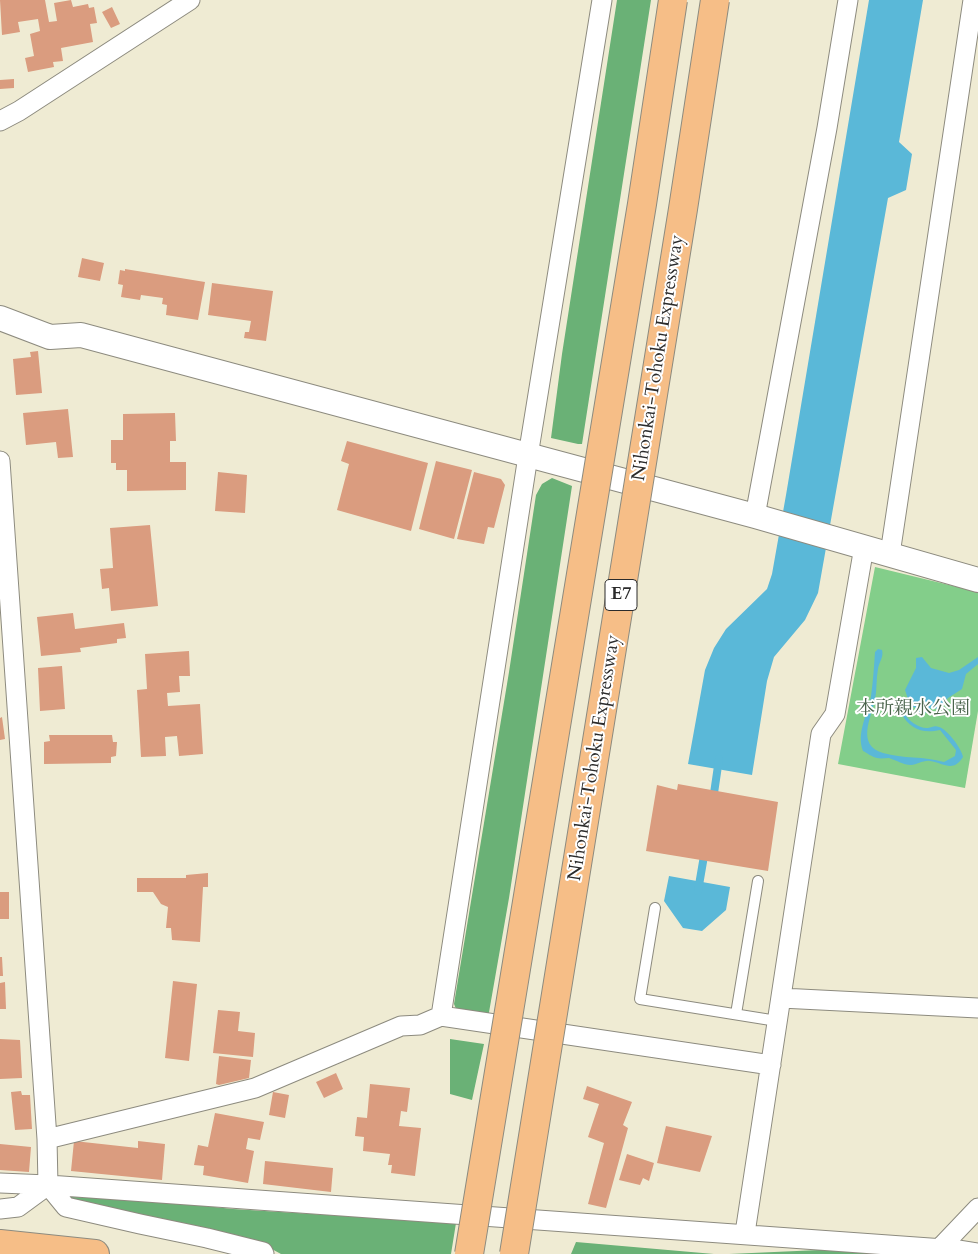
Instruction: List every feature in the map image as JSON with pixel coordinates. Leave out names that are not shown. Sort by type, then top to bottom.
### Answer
[{"type":"main road","name":"E7","points":[[469,1254],[642,204],[673,0]]},
{"type":"main road","name":"E7","points":[[514,1254],[682,219],[715,0]]},
{"type":"main road","points":[[0,1244],[95,1254]]},
{"type":"street","points":[[0,121],[19,111],[190,0]]},
{"type":"street","points":[[442,1016],[528,456],[602,0]]},
{"type":"street","points":[[755,516],[827,128],[848,0]]},
{"type":"street","points":[[890,554],[973,0]]},
{"type":"street","points":[[0,318],[50,337],[81,335],[755,516],[978,580]]},
{"type":"street","points":[[0,461],[7,681],[47,1139],[48,1185],[66,1207],[207,1238],[263,1252],[264,1254]]},
{"type":"street","points":[[745,1233],[821,734],[835,714],[864,547]]},
{"type":"street","points":[[781,998],[978,1008]]},
{"type":"street","points":[[47,1139],[255,1088],[401,1026],[420,1026],[442,1016],[771,1065]]},
{"type":"street","points":[[0,1183],[745,1233],[978,1253]]},
{"type":"street","points":[[0,1208],[18,1208],[48,1185]]},
{"type":"street","points":[[938,1251],[978,1208]]},
{"type":"lane","points":[[736,1014],[758,880]]},
{"type":"lane","points":[[655,908],[640,999],[777,1021]]},
{"type":"green space","points":[[617,0],[651,0],[582,444],[578,444],[551,438],[562,354]]},
{"type":"green space","points":[[552,478],[572,486],[509,898],[488,1018],[459,1016],[454,1004],[536,495],[542,484]]},
{"type":"green space","name":"本所親水公園","points":[[875,567],[978,592],[978,711],[965,788],[838,764]]},
{"type":"green space","points":[[450,1039],[484,1044],[472,1100],[450,1094]]},
{"type":"green space","points":[[68,1197],[130,1198],[233,1209],[456,1223],[451,1254],[281,1254],[268,1247],[84,1207]]},
{"type":"green space","points":[[576,1242],[714,1254],[571,1254]]},
{"type":"green space","points":[[876,1249],[875,1254],[729,1254]]},
{"type":"water","points":[[869,0],[923,0],[899,142],[912,154],[906,190],[888,198],[818,593],[805,620],[774,657],[767,681],[752,775],[688,764],[705,670],[714,648],[726,629],[767,589],[772,574]]},
{"type":"water","points":[[878,649],[882,650],[882,655],[877,673],[875,700],[867,730],[870,744],[875,749],[891,755],[944,762],[955,756],[956,750],[940,730],[922,731],[908,723],[901,713],[908,699],[905,690],[916,668],[916,658],[922,657],[931,668],[949,673],[959,670],[978,657],[978,664],[966,674],[962,689],[948,698],[938,709],[931,708],[923,715],[914,707],[908,708],[905,714],[918,726],[928,728],[938,726],[950,735],[963,757],[956,765],[948,766],[927,761],[908,765],[889,758],[875,757],[863,751],[861,744],[862,730],[870,703],[875,652]]},
{"type":"water","points":[[669,876],[730,887],[726,910],[702,931],[683,928],[664,901]]},
{"type":"building","points":[[0,0],[45,0],[49,22],[57,21],[54,3],[71,0],[73,7],[88,4],[89,8],[94,7],[97,23],[90,24],[93,42],[61,48],[63,61],[53,62],[54,67],[28,72],[25,58],[34,56],[30,34],[40,31],[38,19],[18,22],[20,32],[2,35]]},
{"type":"building","points":[[112,7],[120,24],[111,28],[102,12]]},
{"type":"building","points":[[14,79],[14,88],[0,89],[0,80]]},
{"type":"building","points":[[82,258],[104,263],[100,281],[78,277]]},
{"type":"building","points":[[125,269],[205,282],[198,320],[166,315],[167,305],[162,304],[163,298],[141,295],[140,300],[121,297],[123,285],[118,284],[120,270],[125,271]]},
{"type":"building","points":[[212,283],[273,291],[266,341],[244,338],[245,332],[249,332],[251,321],[208,315]]},
{"type":"building","points":[[38,351],[42,393],[16,395],[13,359],[31,357],[30,352]]},
{"type":"building","points":[[68,409],[73,457],[58,458],[56,442],[26,445],[23,413]]},
{"type":"building","points":[[175,413],[176,441],[170,441],[170,462],[186,462],[186,490],[127,491],[127,470],[116,470],[116,463],[111,463],[111,440],[123,440],[123,414]]},
{"type":"building","points":[[347,441],[428,463],[411,531],[337,510],[349,464],[341,461]]},
{"type":"building","points":[[436,461],[472,470],[454,539],[419,529]]},
{"type":"building","points":[[218,472],[247,475],[245,513],[215,511]]},
{"type":"building","points":[[474,472],[501,479],[505,485],[494,528],[488,527],[484,544],[457,539]]},
{"type":"building","points":[[150,525],[158,606],[111,611],[109,588],[102,589],[100,569],[113,568],[110,528]]},
{"type":"building","points":[[73,613],[75,629],[124,623],[126,638],[117,639],[117,643],[80,648],[81,652],[41,656],[37,617]]},
{"type":"building","points":[[189,651],[190,676],[179,676],[180,692],[167,693],[168,706],[200,704],[203,754],[179,756],[177,736],[165,737],[166,756],[141,757],[137,690],[147,689],[145,654]]},
{"type":"building","points":[[62,666],[65,709],[40,711],[38,668]]},
{"type":"building","points":[[2,717],[5,739],[0,740],[0,718]]},
{"type":"building","points":[[49,735],[112,735],[113,742],[117,742],[116,756],[111,757],[111,763],[44,764],[44,742],[50,741]]},
{"type":"building","points":[[678,784],[778,802],[768,871],[646,851],[657,785],[677,790]]},
{"type":"building","points":[[208,873],[208,887],[203,887],[200,942],[172,940],[171,928],[166,928],[168,907],[161,904],[153,892],[137,892],[137,878],[186,878],[186,875]]},
{"type":"building","points":[[0,892],[9,892],[9,919],[0,919]]},
{"type":"building","points":[[0,957],[2,957],[3,976],[0,976]]},
{"type":"building","points":[[173,981],[197,984],[189,1061],[165,1058]]},
{"type":"building","points":[[5,982],[6,1009],[0,1009],[0,983]]},
{"type":"building","points":[[218,1010],[240,1012],[238,1031],[255,1033],[253,1057],[213,1053]]},
{"type":"building","points":[[0,1039],[20,1040],[22,1078],[0,1079]]},
{"type":"building","points":[[219,1056],[251,1060],[249,1078],[219,1085],[216,1084]]},
{"type":"building","points":[[336,1073],[343,1089],[324,1098],[316,1082]]},
{"type":"building","points":[[370,1084],[410,1088],[407,1112],[401,1111],[399,1126],[421,1128],[415,1176],[391,1173],[392,1165],[388,1165],[390,1154],[363,1151],[364,1137],[355,1136],[357,1117],[367,1118]]},
{"type":"building","points":[[587,1086],[632,1102],[623,1125],[628,1128],[606,1208],[588,1204],[604,1143],[588,1137],[599,1104],[583,1099]]},
{"type":"building","points":[[21,1091],[22,1095],[30,1095],[32,1129],[15,1130],[11,1092]]},
{"type":"building","points":[[273,1092],[289,1095],[285,1118],[269,1115]]},
{"type":"building","points":[[215,1113],[264,1122],[260,1140],[248,1138],[246,1149],[254,1151],[248,1183],[203,1175],[204,1166],[194,1165],[198,1145],[208,1147]]},
{"type":"building","points":[[666,1126],[712,1136],[700,1172],[657,1163]]},
{"type":"building","points":[[74,1141],[138,1148],[138,1141],[165,1144],[162,1180],[71,1171]]},
{"type":"building","points":[[0,1144],[31,1147],[29,1172],[0,1170]]},
{"type":"building","points":[[627,1154],[654,1163],[649,1181],[643,1178],[640,1185],[619,1180]]},
{"type":"building","points":[[265,1161],[333,1168],[331,1192],[263,1184]]},
{"type":"waterway","points":[[713,800],[719,759]]},
{"type":"waterway","points":[[698,891],[705,850]]}]
